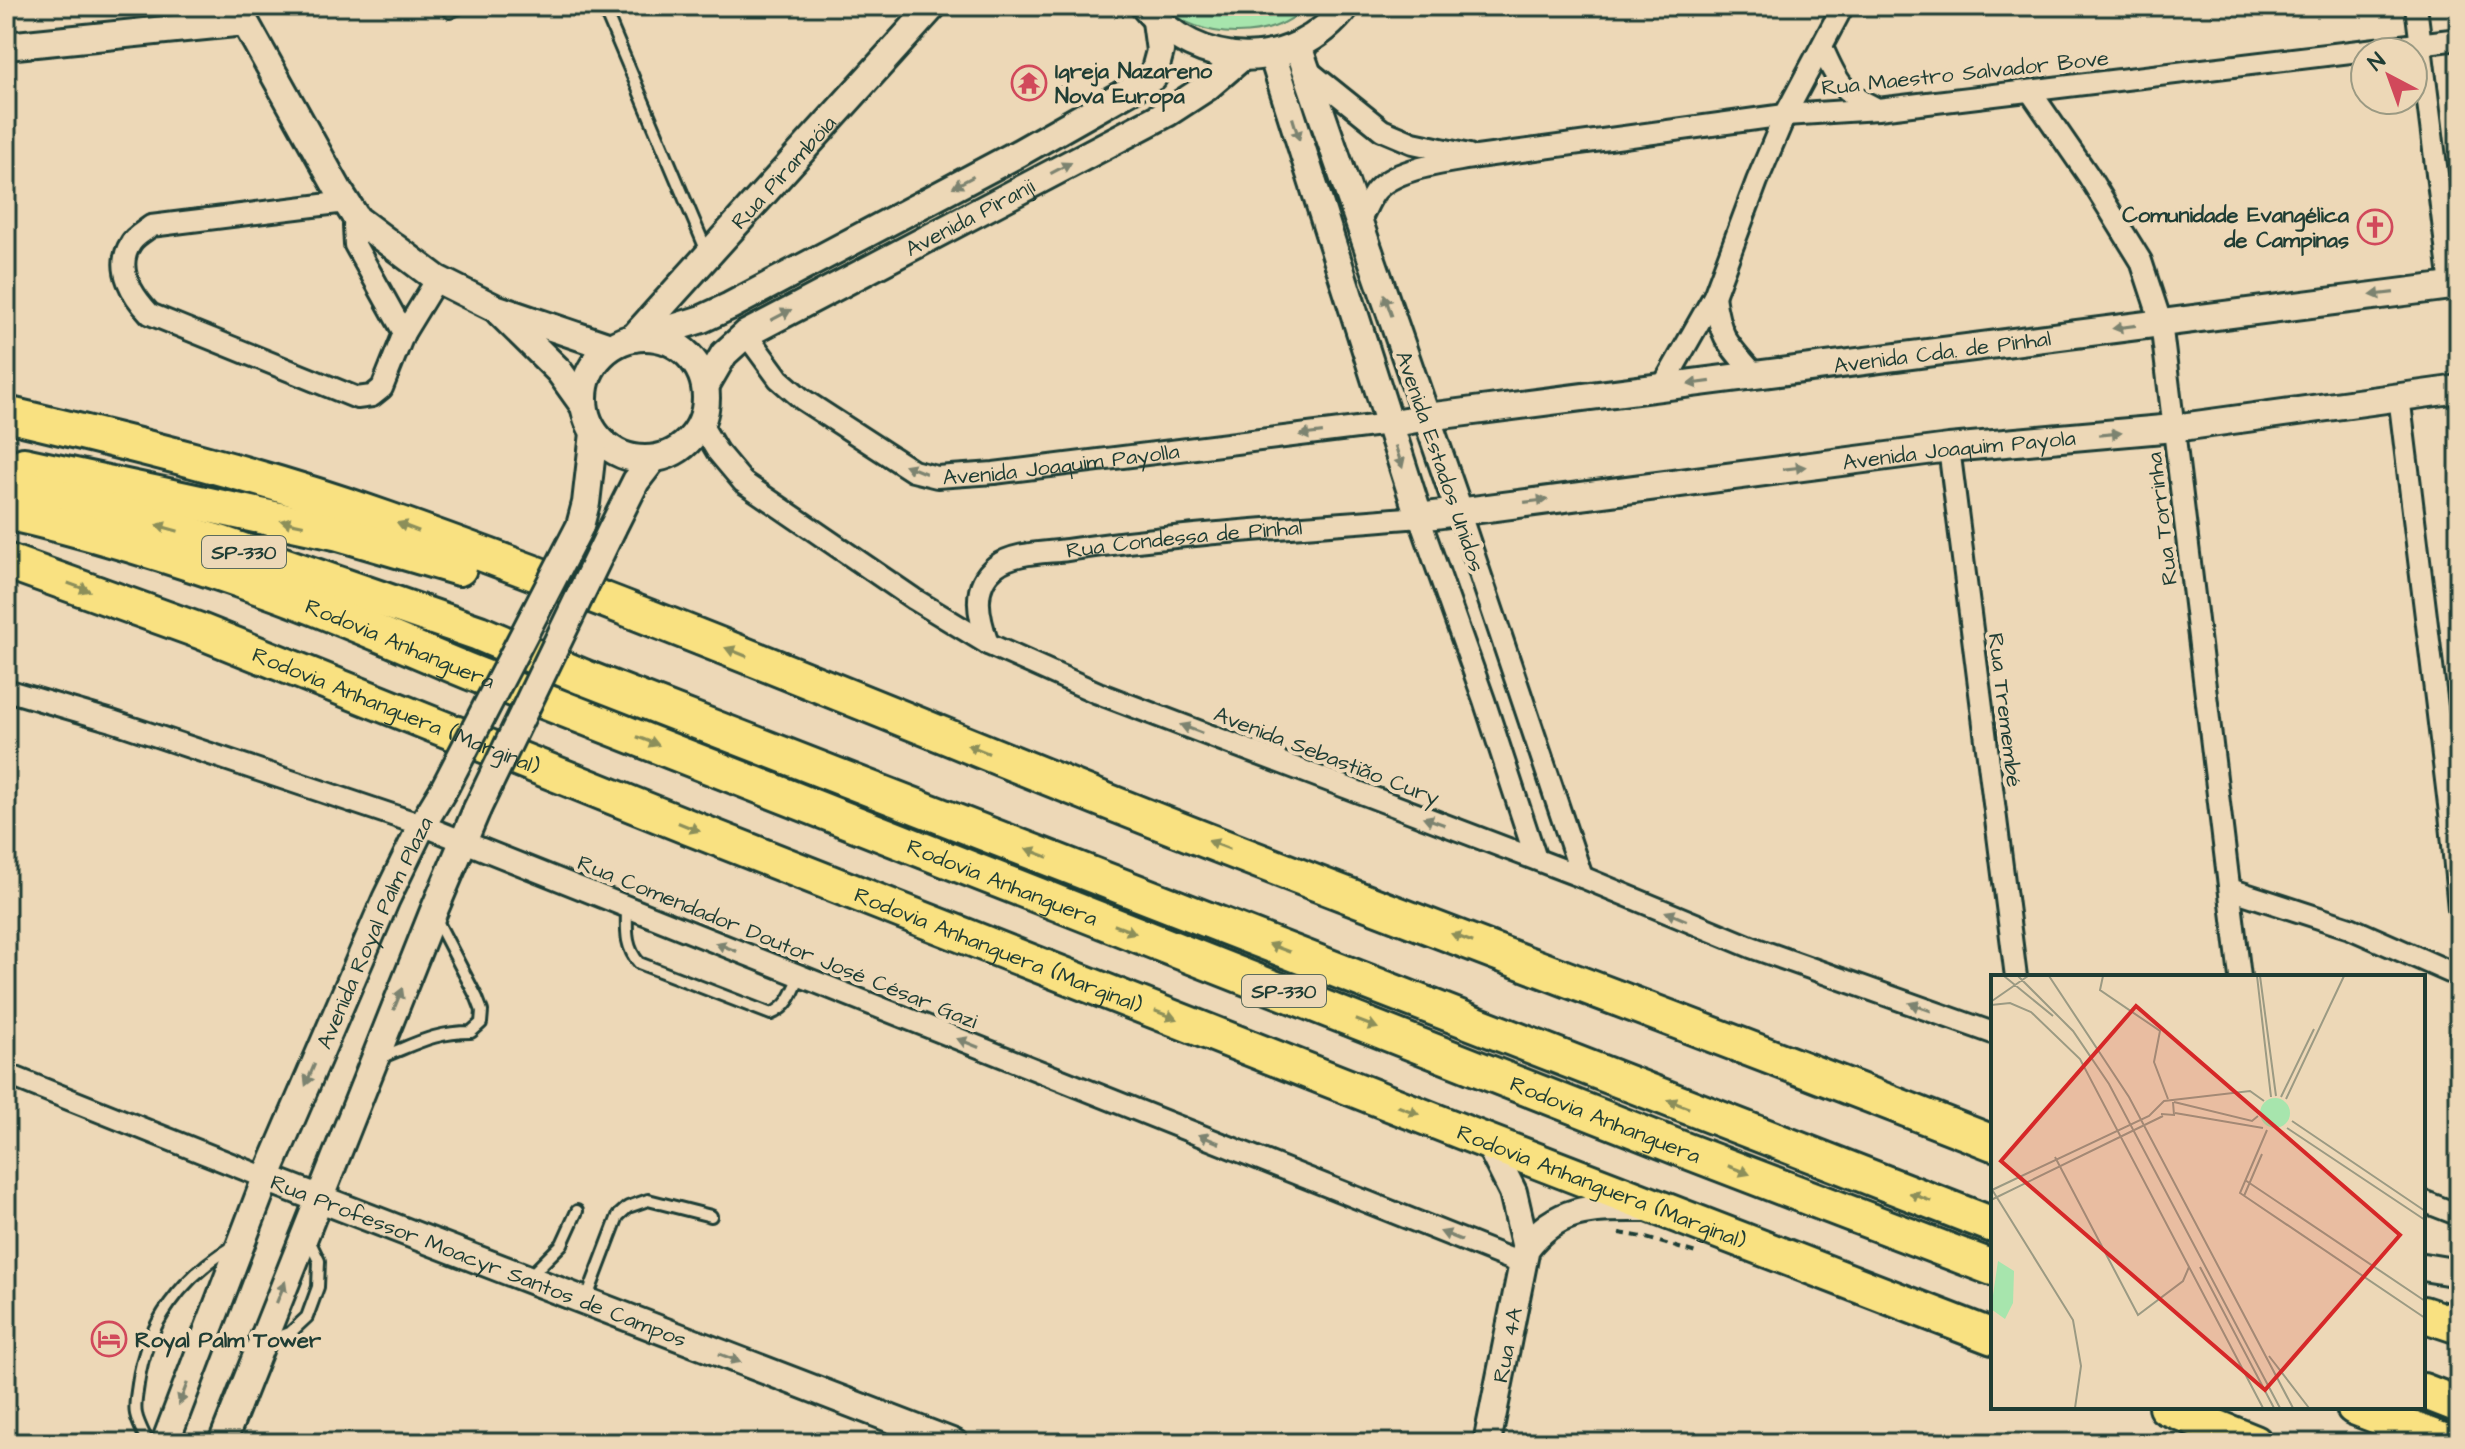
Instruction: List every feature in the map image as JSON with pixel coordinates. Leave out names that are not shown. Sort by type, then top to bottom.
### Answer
[{"type":"highway","points":[[6,414],[255,477],[383,518],[691,634],[1155,820],[1991,1142]]},
{"type":"highway","points":[[6,461],[339,533],[691,634]]},
{"type":"highway","name":"Rodovia Anhanguera","points":[[6,482],[220,543],[479,633],[598,683],[1991,1224]]},
{"type":"highway","name":"Rodovia Anhanguera","points":[[6,512],[53,522],[273,591],[470,672],[1687,1151],[1991,1267]]},
{"type":"highway","name":"Rodovia Anhanguera (Marginal)","points":[[6,561],[200,631],[1488,1142],[1991,1336]]},
{"type":"highway","points":[[2425,1315],[2459,1326]]},
{"type":"highway","points":[[2425,1392],[2459,1405]]},
{"type":"highway","points":[[2171,1409],[2255,1443]]},
{"type":"highway","points":[[2359,1409],[2448,1443]]},
{"type":"street","name":"Rua Pirambóia","points":[[630,341],[933,6]]},
{"type":"street","points":[[1150,14],[1180,39],[1207,52],[1242,57],[1272,54],[1301,57],[1346,6]]},
{"type":"street","points":[[1661,389],[1714,296],[1785,115],[1843,6]]},
{"type":"street","points":[[2416,6],[2419,36]]},
{"type":"street","points":[[6,46],[240,14],[352,210],[437,279],[495,308],[630,341],[667,341],[685,351],[698,366],[706,385],[706,405],[701,424],[682,448],[668,455],[636,460],[620,455],[605,446],[594,433],[584,406],[559,371],[495,308]]},
{"type":"street","name":"Avenida Piranji","points":[[630,341],[702,319],[730,306],[1019,153],[1153,77],[1160,51],[1150,14]]},
{"type":"street","name":"Rua Maestro Salvador Bove","points":[[2429,42],[2459,39]]},
{"type":"street","points":[[1822,47],[1842,87],[1854,98],[1878,109]]},
{"type":"street","name":"Rua Maestro Salvador Bove","points":[[1360,220],[1376,191],[1389,180],[1434,165],[1477,157],[1785,115],[1878,109],[2349,52]]},
{"type":"street","name":"Avenida Estados Unidos","points":[[1272,54],[1419,517],[1536,859]]},
{"type":"street","name":"Avenida Piranji","points":[[706,385],[724,354],[746,334],[1167,113],[1207,87],[1242,57]]},
{"type":"street","name":"Rua Maestro Salvador Bove","points":[[1301,57],[1382,130],[1413,143],[1477,157]]},
{"type":"street","name":"Avenida Estados Unidos","points":[[1301,57],[1360,220],[1582,877]]},
{"type":"street","name":"Rua Torrinha","points":[[2030,91],[2088,175],[2141,261],[2161,322],[2240,975]]},
{"type":"street","points":[[2429,105],[2455,285]]},
{"type":"street","points":[[352,210],[355,245],[404,333]]},
{"type":"street","points":[[352,210],[151,226],[131,242],[125,260],[126,281],[134,298],[150,314],[357,398],[372,396],[382,388],[404,333],[437,279]]},
{"type":"street","name":"Avenida Cda. de Pinhal","points":[[1427,417],[2455,285]]},
{"type":"street","points":[[1714,296],[1718,326],[1729,346],[1756,376]]},
{"type":"street","name":"Avenida Joaquim Payolla","points":[[746,334],[779,379],[802,399],[913,471],[937,477],[994,473],[1427,417]]},
{"type":"street","points":[[584,406],[584,389],[598,359],[630,341]]},
{"type":"street","name":"Avenida Joaquim Payola","points":[[1459,511],[1949,448],[2174,428],[2459,389]]},
{"type":"street","points":[[2399,396],[2455,813],[2459,909]]},
{"type":"street","name":"Avenida Sebastião Cury","points":[[701,424],[717,451],[743,482],[876,574],[988,644],[1098,693],[1536,859],[1751,947],[1991,1032]]},
{"type":"street","name":"Avenida Royal Palm Plaza","points":[[165,1443],[266,1178],[386,899],[580,526],[586,503],[594,433]]},
{"type":"street","name":"Rua Tremembé","points":[[1949,448],[2016,975]]},
{"type":"street","name":"Avenida Royal Palm Plaza","points":[[222,1443],[462,841],[636,481],[653,459]]},
{"type":"street","name":"Rua Condessa de Pinhal","points":[[988,644],[978,602],[982,583],[994,567],[1009,558],[1104,545],[1459,511]]},
{"type":"street","name":"Rua Comendador Doutor José César Gazi","points":[[6,690],[112,721],[422,825],[800,976],[1525,1256]]},
{"type":"street","points":[[2230,889],[2350,928],[2459,976]]},
{"type":"street","name":"Rua Professor Moacyr Santos de Campos","points":[[6,1074],[527,1280],[954,1443]]},
{"type":"street","name":"Rua 4A","points":[[1487,1443],[1525,1256],[1513,1192],[1488,1142]]},
{"type":"street","points":[[2425,1202],[2459,1215]]},
{"type":"street","points":[[1525,1256],[1540,1231],[1555,1220],[1576,1212],[1609,1208],[1660,1208]]},
{"type":"street","points":[[2425,1267],[2459,1273]]},
{"type":"lane","points":[[450,12],[463,6]]},
{"type":"lane","points":[[603,6],[709,255]]},
{"type":"lane","points":[[627,907],[627,942],[639,963],[771,1014],[781,1010],[788,1002],[800,976]]},
{"type":"lane","points":[[374,1060],[428,1037],[471,1032],[481,1023],[482,1011],[477,998],[433,913]]},
{"type":"lane","points":[[585,1302],[618,1216],[628,1207],[648,1200],[711,1216]]},
{"type":"lane","points":[[527,1280],[562,1244],[577,1211]]},
{"type":"lane","points":[[148,1443],[135,1412],[141,1365],[162,1312],[189,1279],[215,1257],[242,1241]]},
{"type":"path","points":[[1615,1232],[1702,1255]]},
{"type":"green space","points":[[1162,6],[1307,6],[1275,27],[1235,33],[1195,26]]},
{"type":"place","name":"Igreja Nazareno Nova Europa","points":[[1029,83]]},
{"type":"place","name":"Comunidade Evangélica de Campinas","points":[[2375,227]]},
{"type":"place","name":"Royal Palm Tower","points":[[109,1339]]}]
